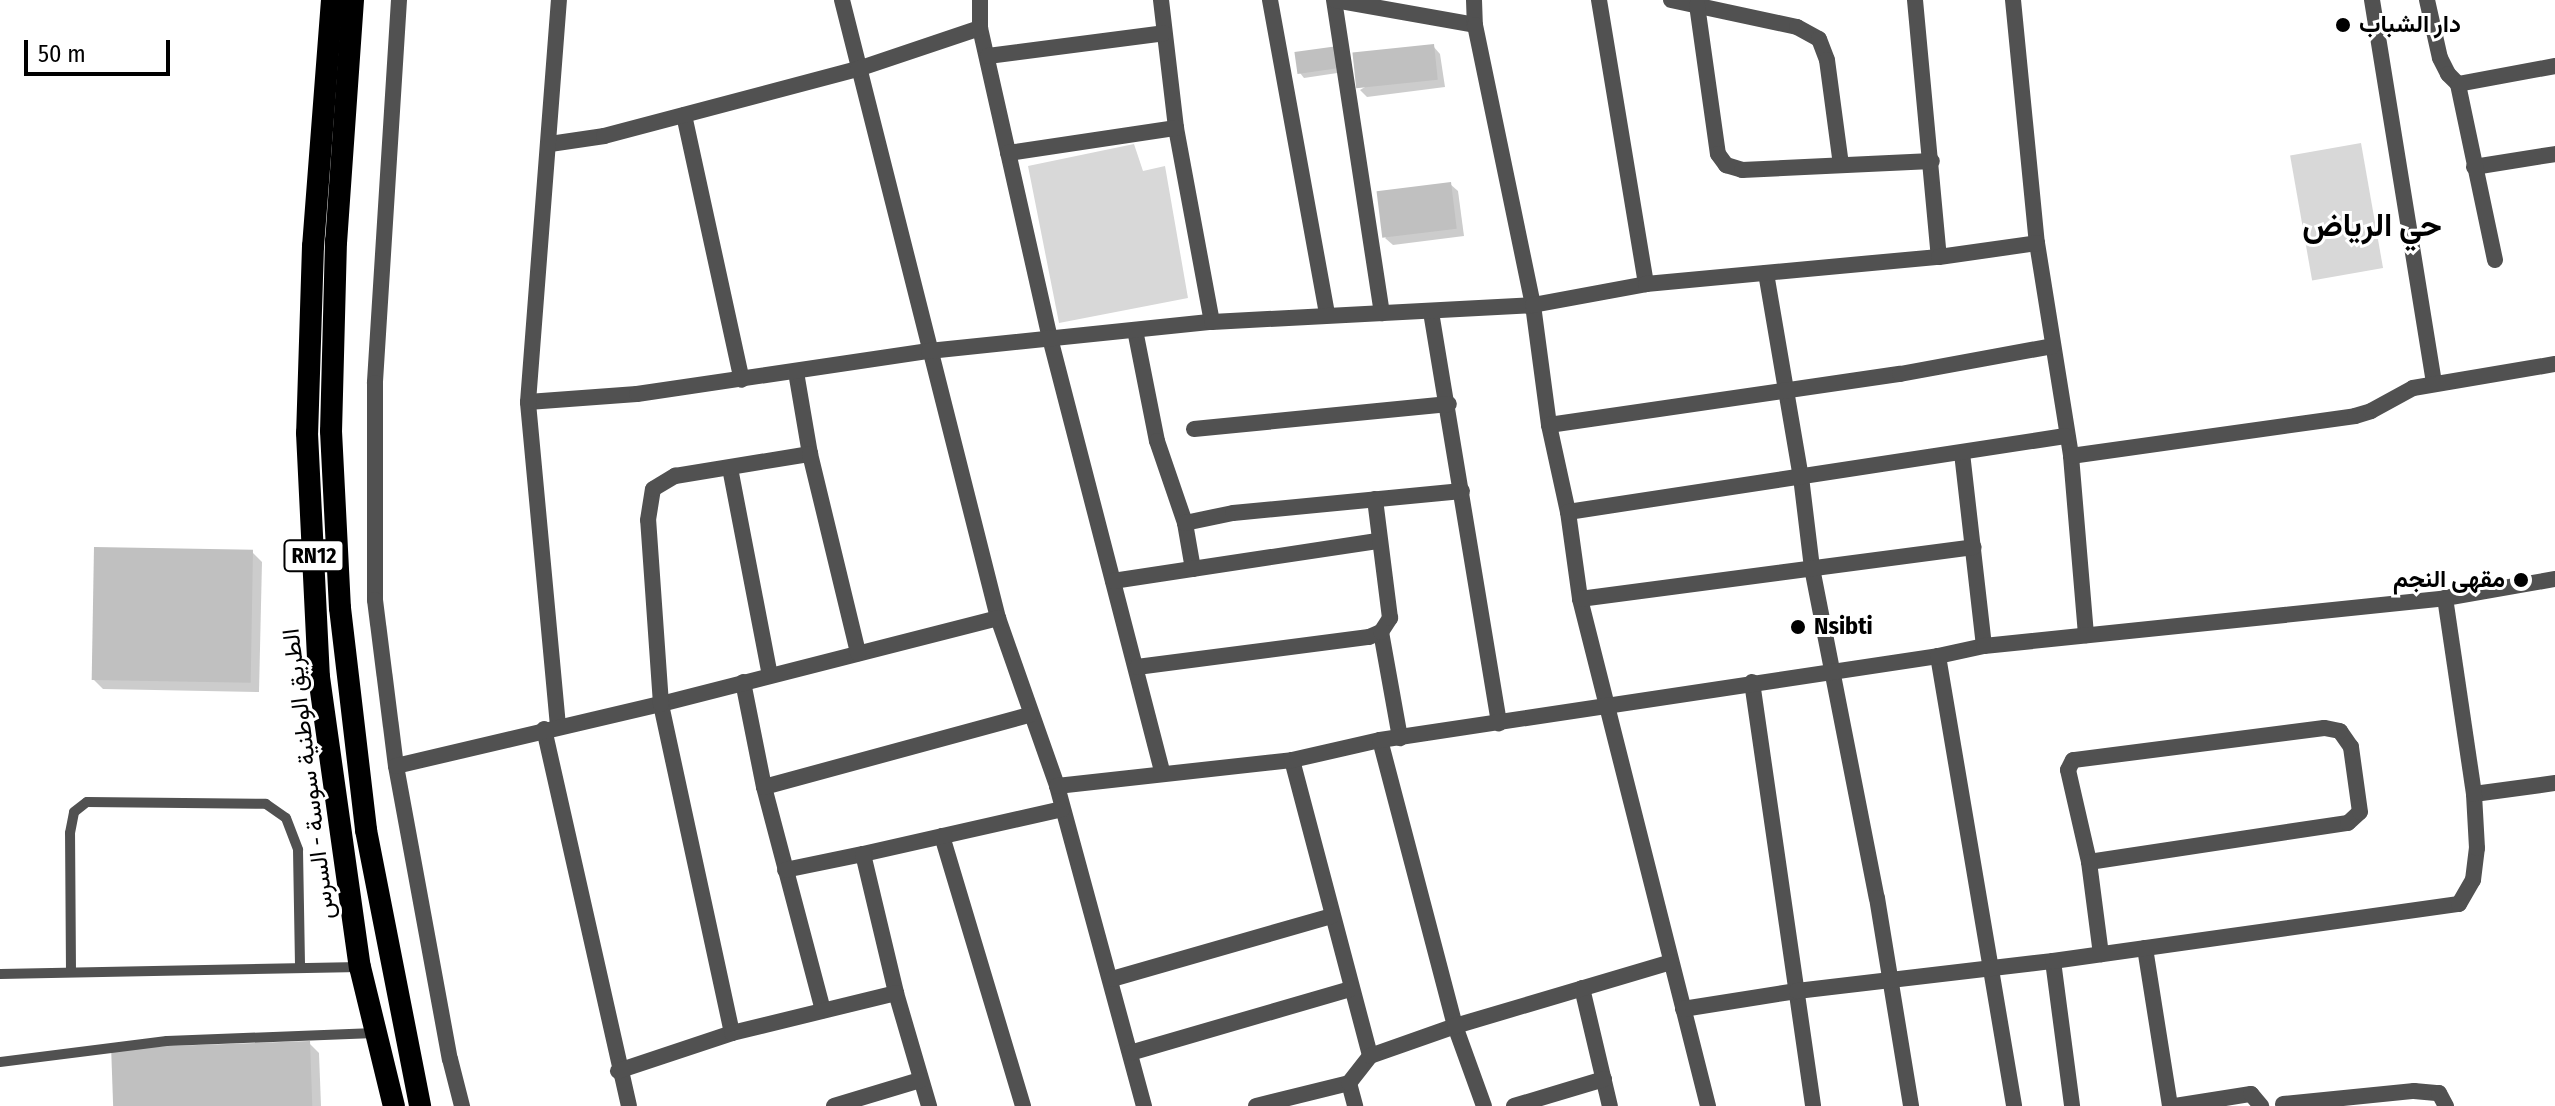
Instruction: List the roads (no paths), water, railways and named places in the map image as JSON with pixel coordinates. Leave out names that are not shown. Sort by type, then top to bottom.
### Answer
[{"type":"highway","name":"الطريق الوطنية سوسة - السرس","points":[[332,0],[313,246],[307,433],[319,677],[360,967],[394,1106]]},
{"type":"highway","name":"الطريق الوطنية سوسة - السرس","points":[[353,0],[336,241],[331,431],[340,608],[366,830],[420,1106]]},
{"type":"street","points":[[399,0],[373,471],[375,600],[396,766],[450,1059],[462,1106]]},
{"type":"street","points":[[559,0],[528,402],[551,727],[618,1071],[629,1106]]},
{"type":"street","points":[[842,0],[998,618],[1029,715],[1057,786],[1112,979],[1144,1106]]},
{"type":"street","points":[[980,0],[980,28],[1050,338],[1162,772]]},
{"type":"street","points":[[1161,0],[1176,128],[1212,322]]},
{"type":"street","points":[[1270,0],[1327,315]]},
{"type":"street","points":[[1382,313],[1335,0],[1475,25]]},
{"type":"street","points":[[1474,0],[1475,25],[1533,305],[1549,425],[1568,512],[1580,599],[1708,1106]]},
{"type":"street","points":[[1599,0],[1646,284]]},
{"type":"street","points":[[1671,0],[1797,27],[1819,39],[1827,60],[1841,165]]},
{"type":"street","points":[[1915,0],[1939,257]]},
{"type":"street","points":[[2013,0],[2037,243],[2065,436],[2071,456],[2086,635]]},
{"type":"street","points":[[2372,0],[2434,383]]},
{"type":"street","points":[[2427,0],[2440,58],[2448,74],[2458,84],[2495,260]]},
{"type":"street","points":[[1697,5],[1718,154],[1726,165],[1742,170],[1932,161]]},
{"type":"street","points":[[550,144],[604,136],[858,69],[980,28]]},
{"type":"street","points":[[988,56],[1164,33]]},
{"type":"street","points":[[2458,84],[2555,66]]},
{"type":"street","points":[[684,115],[742,380]]},
{"type":"street","points":[[1008,153],[1176,128]]},
{"type":"street","points":[[2474,167],[2555,154]]},
{"type":"street","points":[[528,402],[637,394],[929,351],[1050,338],[1212,322],[1533,305],[1646,284],[1939,257],[2037,243]]},
{"type":"street","points":[[1766,273],[1801,477],[1812,568],[1891,980],[1911,1106]]},
{"type":"street","points":[[1431,312],[1449,404],[1499,723]]},
{"type":"street","points":[[1135,330],[1157,441],[1185,523],[1193,569]]},
{"type":"street","points":[[1549,425],[1785,391],[2052,346]]},
{"type":"street","points":[[2071,456],[2355,416],[2371,411],[2403,391],[2434,383],[2555,364]]},
{"type":"street","points":[[796,372],[810,454],[858,653]]},
{"type":"street","points":[[1194,429],[1449,404]]},
{"type":"street","points":[[1568,512],[2065,436]]},
{"type":"street","points":[[1962,453],[1984,646]]},
{"type":"street","points":[[732,1033],[661,704],[648,520],[653,489],[675,476],[810,454]]},
{"type":"street","points":[[730,468],[770,675]]},
{"type":"street","points":[[1185,523],[1233,513],[1462,491]]},
{"type":"street","points":[[1137,667],[1369,637],[1381,632],[1390,618],[1375,499]]},
{"type":"street","points":[[1113,581],[1379,541]]},
{"type":"street","points":[[1580,599],[1974,547]]},
{"type":"street","points":[[1057,786],[1292,760],[1380,740],[1938,656],[1984,646],[2445,598],[2555,579]]},
{"type":"street","points":[[1683,1009],[1797,991],[2053,961],[2459,904],[2476,866],[2474,794],[2445,598]]},
{"type":"street","points":[[396,766],[551,727],[661,704],[998,618]]},
{"type":"street","points":[[1381,632],[1400,738]]},
{"type":"street","points":[[1938,656],[2014,1106]]},
{"type":"street","points":[[743,682],[764,787],[823,1010]]},
{"type":"street","points":[[1752,682],[1813,1106]]},
{"type":"street","points":[[764,787],[1029,715]]},
{"type":"street","points":[[2089,862],[2348,823],[2360,812],[2351,747],[2340,731],[2324,728],[2073,760],[2068,770],[2089,862],[2101,954]]},
{"type":"street","points":[[1380,740],[1455,1026],[1484,1106]]},
{"type":"street","points":[[1292,760],[1370,1056]]},
{"type":"street","points":[[2474,794],[2555,783]]},
{"type":"street","points":[[785,870],[1062,809]]},
{"type":"street","points":[[942,836],[1023,1106]]},
{"type":"street","points":[[863,854],[896,993],[929,1106]]},
{"type":"street","points":[[1112,979],[1332,916]]},
{"type":"street","points":[[2145,948],[2172,1106],[2251,1094],[2261,1106]]},
{"type":"street","points":[[2053,961],[2072,1106]]},
{"type":"street","points":[[1256,1106],[1349,1083],[1370,1056],[1455,1026],[1671,962]]},
{"type":"street","points":[[1582,988],[1610,1106]]},
{"type":"street","points":[[1130,1053],[1351,989]]},
{"type":"street","points":[[618,1071],[732,1033],[896,993]]},
{"type":"street","points":[[1514,1106],[1604,1079]]},
{"type":"street","points":[[834,1106],[920,1080]]},
{"type":"street","points":[[1349,1083],[1355,1106]]},
{"type":"street","points":[[2283,1104],[2414,1091],[2439,1093],[2446,1106]]},
{"type":"lane","points":[[71,972],[70,833],[74,812],[87,802],[266,804],[286,818],[298,850],[300,968]]},
{"type":"lane","points":[[0,974],[360,967]]},
{"type":"lane","points":[[0,1062],[167,1041],[375,1033]]},
{"type":"place","name":"دار الشباب","points":[[2343,25]]},
{"type":"place","name":"مقهى النجم","points":[[2521,580]]},
{"type":"place","name":"Nsibti","points":[[1798,627]]},
{"type":"district","name":"حي الرياض","points":[[2372,225]]}]
